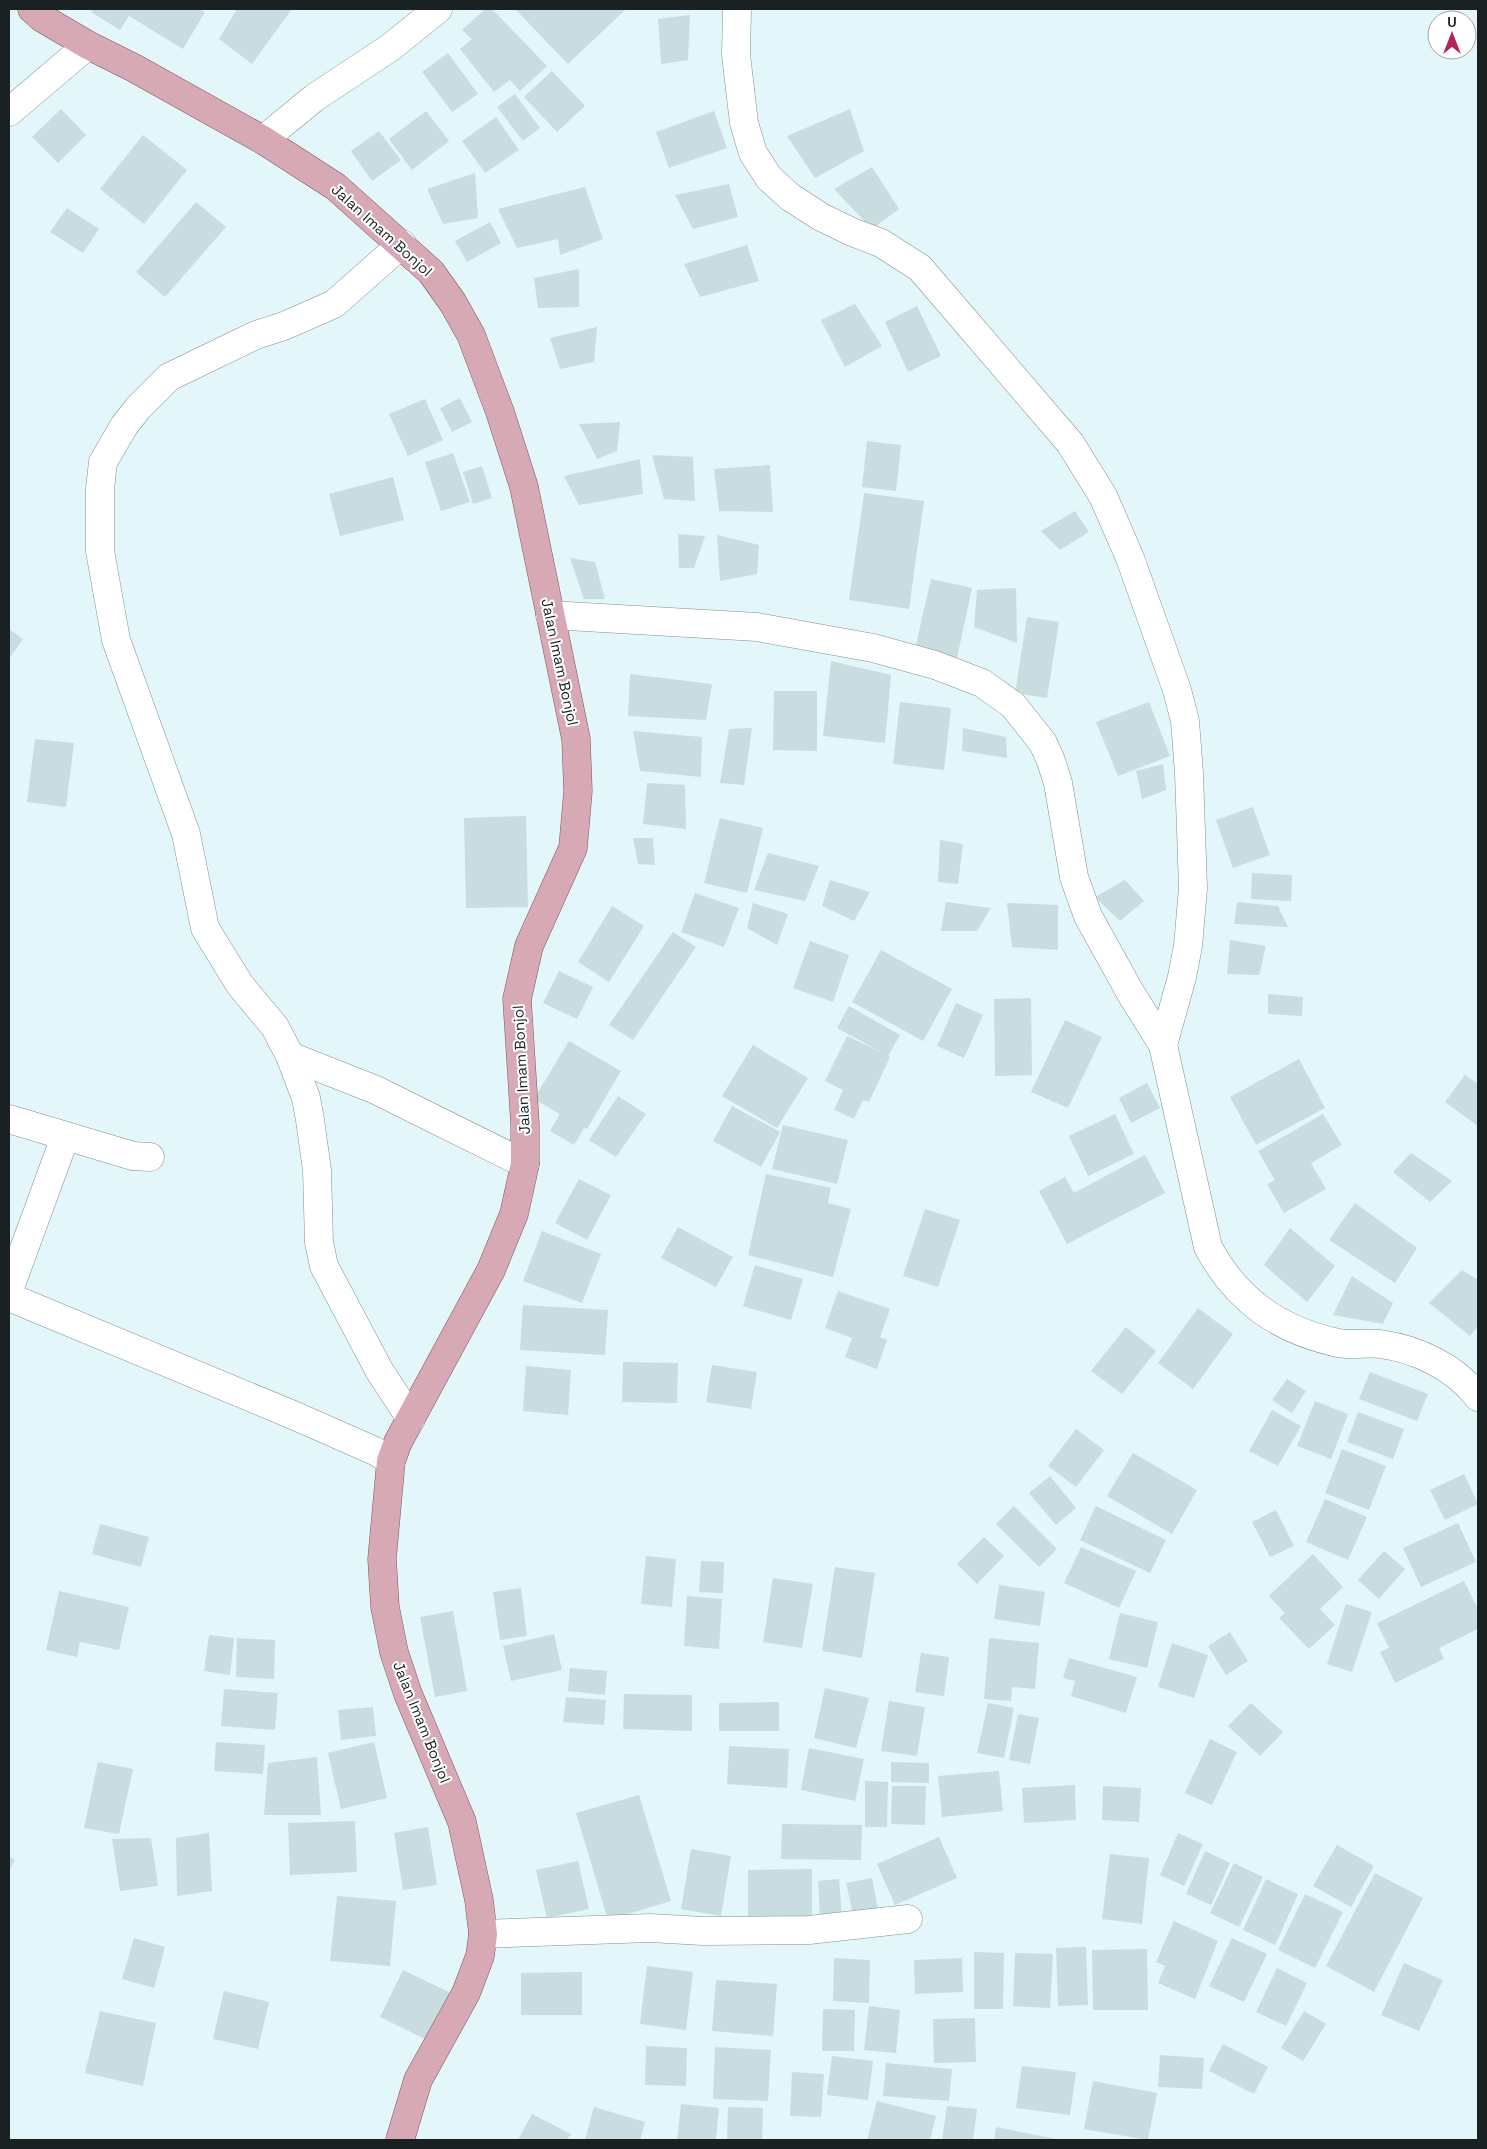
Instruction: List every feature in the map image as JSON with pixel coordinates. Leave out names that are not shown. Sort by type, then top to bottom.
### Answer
[{"type":"main road","name":"Jalan Imam Bonjol","points":[[32,9],[42,18],[88,45],[134,68],[263,140],[336,187],[402,244],[431,272],[453,303],[471,335],[500,412],[524,487],[576,738],[578,791],[573,848],[530,946],[517,999],[517,1027],[525,1124],[525,1164],[514,1214],[491,1270],[398,1442],[391,1461],[382,1559],[389,1625],[394,1652],[408,1694],[462,1822],[477,1893],[483,1934],[480,1956],[466,1993],[418,2080],[400,2140]]},
{"type":"street","points":[[263,140],[314,98],[391,47],[438,9]]},
{"type":"street","points":[[737,9],[736,55],[744,123],[753,153],[769,178],[790,197],[821,217],[852,232],[881,242],[920,268],[1070,443],[1103,496],[1130,558],[1177,690],[1185,721],[1189,773],[1193,888],[1188,946],[1182,977],[1163,1045]]},
{"type":"street","points":[[9,112],[88,45]]},
{"type":"street","points":[[402,244],[334,304],[284,326],[256,335],[169,376],[124,426],[103,462],[100,490],[100,551],[110,614],[125,666],[186,834],[205,928],[240,986],[275,1027],[290,1056],[306,1098],[317,1170],[319,1242],[324,1266],[379,1370],[411,1419]]},
{"type":"street","points":[[550,615],[757,627],[873,648],[935,665],[982,683],[1013,705],[1043,743],[1058,783],[1070,860],[1079,895],[1099,938],[1163,1045],[1208,1247],[1216,1262],[1238,1289],[1276,1322],[1301,1333],[1340,1344],[1379,1344],[1413,1351],[1439,1364],[1461,1379],[1478,1397]]},
{"type":"street","points":[[290,1056],[376,1090],[525,1164]]},
{"type":"street","points":[[9,1119],[65,1138],[132,1156],[150,1158]]},
{"type":"street","points":[[9,1290],[65,1138]]},
{"type":"street","points":[[9,1297],[293,1415],[377,1452],[391,1461]]},
{"type":"street","points":[[483,1934],[650,1928],[722,1931],[809,1930],[908,1919]]},
{"type":"building","points":[[93,9],[199,9],[205,12],[183,49],[129,16],[120,30],[91,12]]},
{"type":"building","points":[[237,9],[292,9],[252,64],[219,39]]},
{"type":"building","points":[[485,9],[492,9],[547,66],[520,91],[510,80],[494,92],[460,49],[472,39],[462,30]]},
{"type":"building","points":[[515,9],[626,9],[568,64]]},
{"type":"building","points":[[690,15],[688,60],[661,64],[658,19]]},
{"type":"building","points":[[448,53],[478,94],[452,112],[422,72]]},
{"type":"building","points":[[552,71],[585,106],[557,132],[524,97]]},
{"type":"building","points":[[515,94],[540,128],[523,141],[497,107]]},
{"type":"building","points":[[61,109],[86,135],[58,163],[32,137]]},
{"type":"building","points":[[850,109],[864,151],[815,178],[787,136]]},
{"type":"building","points":[[426,111],[449,141],[412,170],[389,139]]},
{"type":"building","points":[[714,111],[727,148],[669,168],[656,132]]},
{"type":"building","points":[[496,117],[519,150],[485,173],[462,141]]},
{"type":"building","points":[[379,131],[401,160],[372,181],[351,151]]},
{"type":"building","points":[[143,135],[187,170],[144,224],[100,189]]},
{"type":"building","points":[[872,167],[899,209],[872,229],[834,189]]},
{"type":"building","points":[[475,173],[478,218],[443,224],[427,189]]},
{"type":"building","points":[[729,184],[738,217],[693,229],[675,195]]},
{"type":"building","points":[[585,187],[603,239],[560,255],[558,239],[517,248],[498,209]]},
{"type":"building","points":[[196,202],[226,227],[165,297],[136,272]]},
{"type":"building","points":[[67,208],[99,229],[83,253],[50,232]]},
{"type":"building","points":[[490,222],[501,243],[467,262],[455,241]]},
{"type":"building","points":[[747,245],[759,281],[700,297],[684,264]]},
{"type":"building","points":[[579,269],[579,307],[538,308],[534,278]]},
{"type":"building","points":[[855,304],[882,346],[845,367],[821,320]]},
{"type":"building","points":[[917,306],[941,356],[908,372],[885,322]]},
{"type":"building","points":[[597,327],[594,362],[560,369],[550,338]]},
{"type":"building","points":[[460,398],[472,422],[452,432],[440,408]]},
{"type":"building","points":[[425,399],[443,440],[408,456],[389,414]]},
{"type":"building","points":[[620,422],[617,451],[597,459],[579,424]]},
{"type":"building","points":[[867,441],[901,445],[896,491],[862,487]]},
{"type":"building","points":[[453,453],[470,502],[441,511],[425,462]]},
{"type":"building","points":[[652,455],[693,457],[695,501],[664,499]]},
{"type":"building","points":[[640,459],[643,494],[579,505],[564,476]]},
{"type":"building","points":[[770,465],[773,512],[719,511],[714,469]]},
{"type":"building","points":[[482,466],[492,498],[473,504],[463,472]]},
{"type":"building","points":[[393,477],[404,520],[340,536],[329,494]]},
{"type":"building","points":[[864,493],[924,501],[909,609],[849,600]]},
{"type":"building","points":[[1075,511],[1089,532],[1060,550],[1041,531]]},
{"type":"building","points":[[678,534],[705,536],[694,568],[679,568]]},
{"type":"building","points":[[717,535],[759,545],[757,574],[720,581]]},
{"type":"building","points":[[570,558],[595,562],[605,599],[584,599]]},
{"type":"building","points":[[931,579],[972,588],[957,658],[915,649]]},
{"type":"building","points":[[1016,588],[1017,643],[974,627],[977,590]]},
{"type":"building","points":[[1027,617],[1059,622],[1047,698],[1015,693]]},
{"type":"building","points":[[9,629],[23,639],[9,659]]},
{"type":"building","points":[[831,661],[891,675],[885,743],[823,736]]},
{"type":"building","points":[[630,674],[712,684],[706,720],[628,716]]},
{"type":"building","points":[[774,691],[817,691],[817,751],[773,750]]},
{"type":"building","points":[[900,702],[951,708],[944,770],[893,764]]},
{"type":"building","points":[[1149,702],[1170,756],[1118,776],[1096,722]]},
{"type":"building","points":[[752,728],[744,785],[720,783],[729,729]]},
{"type":"building","points":[[963,728],[1006,737],[1007,758],[962,751]]},
{"type":"building","points":[[633,731],[702,737],[701,777],[640,771]]},
{"type":"building","points":[[35,739],[74,743],[66,807],[27,802]]},
{"type":"building","points":[[1163,764],[1166,790],[1142,799],[1136,771]]},
{"type":"building","points":[[647,783],[685,785],[686,829],[643,824]]},
{"type":"building","points":[[1253,807],[1270,855],[1233,868],[1216,820]]},
{"type":"building","points":[[526,816],[528,907],[466,908],[464,818]]},
{"type":"building","points":[[720,818],[763,828],[747,893],[704,883]]},
{"type":"building","points":[[633,838],[653,838],[655,865],[638,864]]},
{"type":"building","points":[[940,840],[963,844],[958,884],[938,882]]},
{"type":"building","points":[[768,853],[819,866],[805,901],[754,890]]},
{"type":"building","points":[[1252,873],[1292,875],[1291,901],[1251,899]]},
{"type":"building","points":[[830,880],[870,892],[854,921],[822,906]]},
{"type":"building","points":[[1125,880],[1144,901],[1120,921],[1095,897]]},
{"type":"building","points":[[695,893],[739,908],[724,947],[681,932]]},
{"type":"building","points":[[946,902],[991,908],[977,931],[941,931]]},
{"type":"building","points":[[1237,902],[1278,906],[1288,927],[1234,924]]},
{"type":"building","points":[[753,903],[788,914],[777,945],[747,928]]},
{"type":"building","points":[[1007,903],[1058,905],[1058,950],[1012,947]]},
{"type":"building","points":[[612,906],[644,926],[609,982],[578,962]]},
{"type":"building","points":[[673,932],[696,947],[633,1040],[609,1025]]},
{"type":"building","points":[[1230,940],[1266,946],[1259,975],[1227,974]]},
{"type":"building","points":[[810,941],[849,955],[833,1002],[793,988]]},
{"type":"building","points":[[881,950],[952,989],[923,1041],[852,1002]]},
{"type":"building","points":[[559,971],[593,987],[577,1019],[543,1003]]},
{"type":"building","points":[[1268,994],[1303,997],[1302,1016],[1268,1014]]},
{"type":"building","points":[[1031,998],[1032,1075],[995,1076],[994,999]]},
{"type":"building","points":[[956,1003],[983,1015],[964,1058],[937,1046]]},
{"type":"building","points":[[849,1006],[900,1035],[888,1056],[890,1057],[869,1102],[863,1100],[854,1119],[834,1110],[843,1090],[825,1081],[847,1036],[883,1053],[837,1028]]},
{"type":"building","points":[[1065,1020],[1102,1037],[1068,1108],[1031,1092]]},
{"type":"building","points":[[569,1041],[621,1071],[587,1129],[584,1128],[574,1145],[550,1131],[560,1114],[534,1099]]},
{"type":"building","points":[[753,1045],[808,1078],[777,1128],[722,1096]]},
{"type":"building","points":[[1299,1059],[1325,1108],[1256,1145],[1230,1097]]},
{"type":"building","points":[[1465,1075],[1478,1084],[1478,1126],[1445,1102]]},
{"type":"building","points":[[1147,1083],[1160,1108],[1131,1123],[1119,1098]]},
{"type":"building","points":[[618,1096],[646,1114],[616,1157],[589,1140]]},
{"type":"building","points":[[732,1106],[780,1132],[761,1167],[713,1141]]},
{"type":"building","points":[[1115,1114],[1134,1154],[1088,1176],[1069,1136]]},
{"type":"building","points":[[1323,1114],[1342,1145],[1311,1163],[1326,1189],[1284,1213],[1267,1184],[1275,1180],[1258,1151]]},
{"type":"building","points":[[783,1125],[848,1140],[837,1184],[772,1169]]},
{"type":"building","points":[[1411,1153],[1452,1181],[1430,1202],[1393,1172]]},
{"type":"building","points":[[1145,1155],[1165,1193],[1067,1244],[1039,1191],[1065,1177],[1074,1193]]},
{"type":"building","points":[[766,1174],[831,1188],[828,1203],[851,1209],[833,1277],[748,1255]]},
{"type":"building","points":[[579,1179],[611,1195],[587,1240],[555,1223]]},
{"type":"building","points":[[1355,1203],[1417,1248],[1395,1283],[1329,1240]]},
{"type":"building","points":[[925,1209],[960,1220],[938,1287],[903,1276]]},
{"type":"building","points":[[678,1227],[733,1257],[716,1287],[661,1258]]},
{"type":"building","points":[[1290,1228],[1335,1266],[1307,1302],[1264,1265]]},
{"type":"building","points":[[542,1231],[601,1254],[582,1303],[523,1281]]},
{"type":"building","points":[[755,1265],[803,1279],[791,1320],[743,1306]]},
{"type":"building","points":[[1462,1270],[1478,1280],[1478,1326],[1470,1336],[1429,1303]]},
{"type":"building","points":[[1352,1276],[1393,1303],[1383,1324],[1333,1315]]},
{"type":"building","points":[[838,1291],[890,1309],[880,1337],[887,1340],[877,1369],[845,1357],[852,1338],[825,1328]]},
{"type":"building","points":[[523,1305],[608,1310],[605,1355],[520,1350]]},
{"type":"building","points":[[1198,1308],[1233,1334],[1193,1389],[1158,1363]]},
{"type":"building","points":[[1126,1327],[1156,1351],[1122,1394],[1091,1371]]},
{"type":"building","points":[[623,1362],[678,1363],[677,1403],[622,1402]]},
{"type":"building","points":[[712,1365],[757,1372],[751,1409],[706,1402]]},
{"type":"building","points":[[526,1366],[571,1370],[568,1415],[523,1411]]},
{"type":"building","points":[[1370,1372],[1428,1394],[1417,1421],[1359,1399]]},
{"type":"building","points":[[1287,1379],[1306,1391],[1292,1413],[1272,1400]]},
{"type":"building","points":[[1315,1401],[1348,1414],[1331,1459],[1297,1446]]},
{"type":"building","points":[[1272,1410],[1301,1426],[1278,1466],[1249,1451]]},
{"type":"building","points":[[1358,1412],[1404,1429],[1393,1459],[1347,1442]]},
{"type":"building","points":[[1076,1429],[1104,1450],[1076,1487],[1048,1466]]},
{"type":"building","points":[[1342,1449],[1386,1466],[1369,1510],[1325,1493]]},
{"type":"building","points":[[1133,1453],[1197,1490],[1172,1534],[1107,1496]]},
{"type":"building","points":[[1464,1474],[1478,1504],[1445,1520],[1430,1490]]},
{"type":"building","points":[[1050,1476],[1076,1508],[1056,1525],[1029,1493]]},
{"type":"building","points":[[1325,1499],[1367,1517],[1348,1560],[1306,1542]]},
{"type":"building","points":[[1014,1506],[1057,1549],[1039,1567],[996,1524]]},
{"type":"building","points":[[1096,1506],[1166,1540],[1150,1573],[1080,1540]]},
{"type":"building","points":[[1276,1510],[1294,1546],[1270,1557],[1252,1522]]},
{"type":"building","points":[[1458,1523],[1476,1562],[1421,1587],[1403,1548]]},
{"type":"building","points":[[100,1524],[149,1537],[141,1567],[92,1554]]},
{"type":"building","points":[[984,1537],[1004,1556],[977,1584],[957,1564]]},
{"type":"building","points":[[1081,1547],[1136,1571],[1119,1608],[1064,1583]]},
{"type":"building","points":[[1384,1551],[1405,1569],[1379,1599],[1358,1580]]},
{"type":"building","points":[[1313,1554],[1343,1587],[1320,1609],[1335,1625],[1309,1649],[1279,1618],[1285,1613],[1269,1596]]},
{"type":"building","points":[[646,1556],[676,1559],[672,1607],[641,1604]]},
{"type":"building","points":[[701,1561],[724,1562],[723,1593],[699,1592]]},
{"type":"building","points":[[835,1567],[875,1573],[862,1658],[822,1651]]},
{"type":"building","points":[[773,1578],[813,1584],[802,1648],[763,1642]]},
{"type":"building","points":[[1464,1581],[1478,1609],[1478,1629],[1439,1648],[1444,1659],[1395,1683],[1380,1652],[1389,1648],[1377,1623]]},
{"type":"building","points":[[999,1585],[1045,1592],[1040,1626],[994,1619]]},
{"type":"building","points":[[521,1588],[527,1636],[500,1640],[493,1592]]},
{"type":"building","points":[[59,1591],[129,1607],[119,1650],[80,1642],[77,1657],[46,1650]]},
{"type":"building","points":[[687,1596],[722,1599],[719,1649],[684,1646]]},
{"type":"building","points":[[1346,1604],[1372,1612],[1352,1672],[1327,1664]]},
{"type":"building","points":[[453,1611],[467,1691],[435,1697],[420,1617]]},
{"type":"building","points":[[1120,1613],[1158,1622],[1147,1668],[1109,1659]]},
{"type":"building","points":[[1230,1632],[1248,1661],[1226,1675],[1208,1646]]},
{"type":"building","points":[[554,1634],[562,1670],[511,1681],[503,1646]]},
{"type":"building","points":[[209,1635],[234,1638],[230,1675],[204,1671]]},
{"type":"building","points":[[237,1638],[275,1640],[274,1679],[236,1677]]},
{"type":"building","points":[[989,1638],[1039,1643],[1035,1689],[1012,1687],[1011,1701],[984,1699]]},
{"type":"building","points":[[1172,1643],[1208,1655],[1194,1698],[1158,1687]]},
{"type":"building","points":[[921,1653],[949,1657],[944,1696],[915,1692]]},
{"type":"building","points":[[1069,1658],[1137,1677],[1126,1713],[1071,1696],[1075,1681],[1063,1678]]},
{"type":"building","points":[[570,1668],[607,1671],[605,1695],[568,1691]]},
{"type":"building","points":[[825,1688],[869,1698],[856,1748],[814,1738]]},
{"type":"building","points":[[224,1689],[278,1693],[275,1730],[221,1726]]},
{"type":"building","points":[[624,1694],[692,1695],[692,1731],[623,1729]]},
{"type":"building","points":[[566,1697],[606,1700],[604,1725],[563,1722]]},
{"type":"building","points":[[889,1701],[925,1707],[917,1756],[881,1751]]},
{"type":"building","points":[[779,1702],[779,1731],[719,1731],[719,1703]]},
{"type":"building","points":[[988,1703],[1014,1708],[1004,1758],[977,1753]]},
{"type":"building","points":[[1251,1703],[1283,1732],[1260,1756],[1228,1726]]},
{"type":"building","points":[[373,1707],[376,1736],[341,1740],[338,1710]]},
{"type":"building","points":[[1018,1714],[1039,1718],[1030,1764],[1009,1760]]},
{"type":"building","points":[[1210,1739],[1237,1752],[1212,1805],[1185,1793]]},
{"type":"building","points":[[216,1742],[265,1745],[263,1774],[214,1771]]},
{"type":"building","points":[[374,1742],[387,1798],[341,1809],[328,1753]]},
{"type":"building","points":[[729,1746],[789,1749],[787,1788],[727,1784]]},
{"type":"building","points":[[809,1748],[864,1759],[855,1801],[801,1790]]},
{"type":"building","points":[[317,1757],[321,1815],[264,1815],[268,1763]]},
{"type":"building","points":[[98,1762],[133,1769],[119,1834],[84,1828]]},
{"type":"building","points":[[891,1762],[929,1763],[929,1783],[891,1782]]},
{"type":"building","points":[[999,1771],[1003,1811],[942,1817],[938,1776]]},
{"type":"building","points":[[865,1781],[888,1782],[887,1827],[865,1827]]},
{"type":"building","points":[[1075,1785],[1076,1820],[1024,1823],[1022,1788]]},
{"type":"building","points":[[892,1786],[926,1786],[925,1825],[891,1824]]},
{"type":"building","points":[[1103,1786],[1141,1788],[1139,1822],[1102,1820]]},
{"type":"building","points":[[639,1795],[671,1901],[608,1920],[576,1813]]},
{"type":"building","points":[[355,1821],[357,1872],[290,1875],[288,1823]]},
{"type":"building","points":[[782,1824],[862,1825],[861,1860],[781,1859]]},
{"type":"building","points":[[428,1827],[437,1885],[403,1890],[394,1833]]},
{"type":"building","points":[[209,1833],[212,1891],[177,1896],[176,1838]]},
{"type":"building","points":[[1178,1833],[1203,1844],[1184,1886],[1160,1875]]},
{"type":"building","points":[[939,1837],[957,1878],[895,1905],[877,1864]]},
{"type":"building","points":[[151,1838],[158,1886],[120,1891],[112,1839]]},
{"type":"building","points":[[1337,1845],[1374,1866],[1351,1907],[1313,1886]]},
{"type":"building","points":[[691,1849],[731,1856],[721,1916],[681,1909]]},
{"type":"building","points":[[1205,1851],[1230,1863],[1211,1905],[1186,1894]]},
{"type":"building","points":[[1110,1854],[1149,1858],[1142,1924],[1102,1919]]},
{"type":"building","points":[[9,1856],[15,1860],[9,1871]]},
{"type":"building","points":[[578,1861],[589,1909],[547,1918],[536,1870]]},
{"type":"building","points":[[1234,1863],[1263,1877],[1239,1927],[1210,1913]]},
{"type":"building","points":[[812,1869],[812,1928],[748,1929],[748,1870]]},
{"type":"building","points":[[1375,1873],[1423,1898],[1374,1992],[1326,1966]]},
{"type":"building","points":[[872,1878],[879,1914],[854,1919],[846,1883]]},
{"type":"building","points":[[839,1879],[842,1917],[820,1919],[818,1881]]},
{"type":"building","points":[[1266,1879],[1298,1894],[1275,1945],[1243,1930]]},
{"type":"building","points":[[1305,1894],[1343,1912],[1315,1968],[1278,1950]]},
{"type":"building","points":[[337,1896],[396,1901],[390,1966],[330,1961]]},
{"type":"building","points":[[1174,1921],[1218,1941],[1195,1999],[1158,1983],[1165,1966],[1156,1962]]},
{"type":"building","points":[[134,1938],[165,1947],[154,1988],[122,1979]]},
{"type":"building","points":[[1232,1938],[1267,1954],[1244,2002],[1209,1986]]},
{"type":"building","points":[[1086,1947],[1088,2005],[1058,2006],[1056,1948]]},
{"type":"building","points":[[1147,1949],[1148,2010],[1093,2010],[1092,1950]]},
{"type":"building","points":[[974,1952],[1004,1953],[1003,2009],[974,2009]]},
{"type":"building","points":[[1015,1953],[1053,1954],[1050,2008],[1013,2006]]},
{"type":"building","points":[[834,1958],[870,1960],[869,2003],[833,2001]]},
{"type":"building","points":[[962,1958],[963,1992],[915,1994],[914,1960]]},
{"type":"building","points":[[1404,1963],[1443,1980],[1419,2031],[1381,2015]]},
{"type":"building","points":[[647,1966],[693,1972],[686,2030],[640,2024]]},
{"type":"building","points":[[1277,1968],[1307,1983],[1286,2026],[1256,2012]]},
{"type":"building","points":[[403,1970],[455,1995],[431,2042],[380,2017]]},
{"type":"building","points":[[582,1972],[582,2015],[521,2015],[521,1973]]},
{"type":"building","points":[[716,1980],[777,1984],[773,2036],[712,2031]]},
{"type":"building","points":[[224,1991],[269,2002],[258,2049],[213,2039]]},
{"type":"building","points":[[869,2006],[900,2010],[896,2053],[864,2050]]},
{"type":"building","points":[[823,2009],[855,2010],[854,2051],[822,2051]]},
{"type":"building","points":[[100,2011],[156,2023],[143,2086],[85,2073]]},
{"type":"building","points":[[1304,2011],[1326,2024],[1303,2061],[1281,2048]]},
{"type":"building","points":[[975,2018],[976,2062],[934,2063],[933,2019]]},
{"type":"building","points":[[1223,2044],[1268,2067],[1254,2094],[1209,2071]]},
{"type":"building","points":[[646,2046],[687,2048],[686,2086],[645,2085]]},
{"type":"building","points":[[715,2047],[771,2050],[768,2101],[713,2099]]},
{"type":"building","points":[[1160,2055],[1204,2058],[1202,2089],[1158,2087]]},
{"type":"building","points":[[832,2056],[873,2061],[868,2100],[827,2095]]},
{"type":"building","points":[[886,2063],[952,2069],[949,2101],[883,2096]]},
{"type":"building","points":[[1022,2066],[1076,2072],[1070,2115],[1016,2108]]},
{"type":"building","points":[[792,2072],[824,2074],[821,2117],[790,2116]]},
{"type":"building","points":[[1093,2081],[1157,2093],[1148,2140],[1084,2129]]},
{"type":"building","points":[[877,2101],[936,2116],[930,2140],[867,2140]]},
{"type":"building","points":[[681,2104],[719,2108],[716,2140],[677,2140]]},
{"type":"building","points":[[947,2106],[977,2109],[973,2140],[942,2140]]},
{"type":"building","points":[[594,2107],[645,2122],[640,2140],[585,2140]]},
{"type":"building","points":[[728,2107],[763,2108],[762,2140],[727,2140]]},
{"type":"building","points":[[532,2114],[571,2134],[567,2140],[518,2140]]},
{"type":"building","points":[[996,2127],[1056,2139],[1056,2140],[994,2140]]}]
